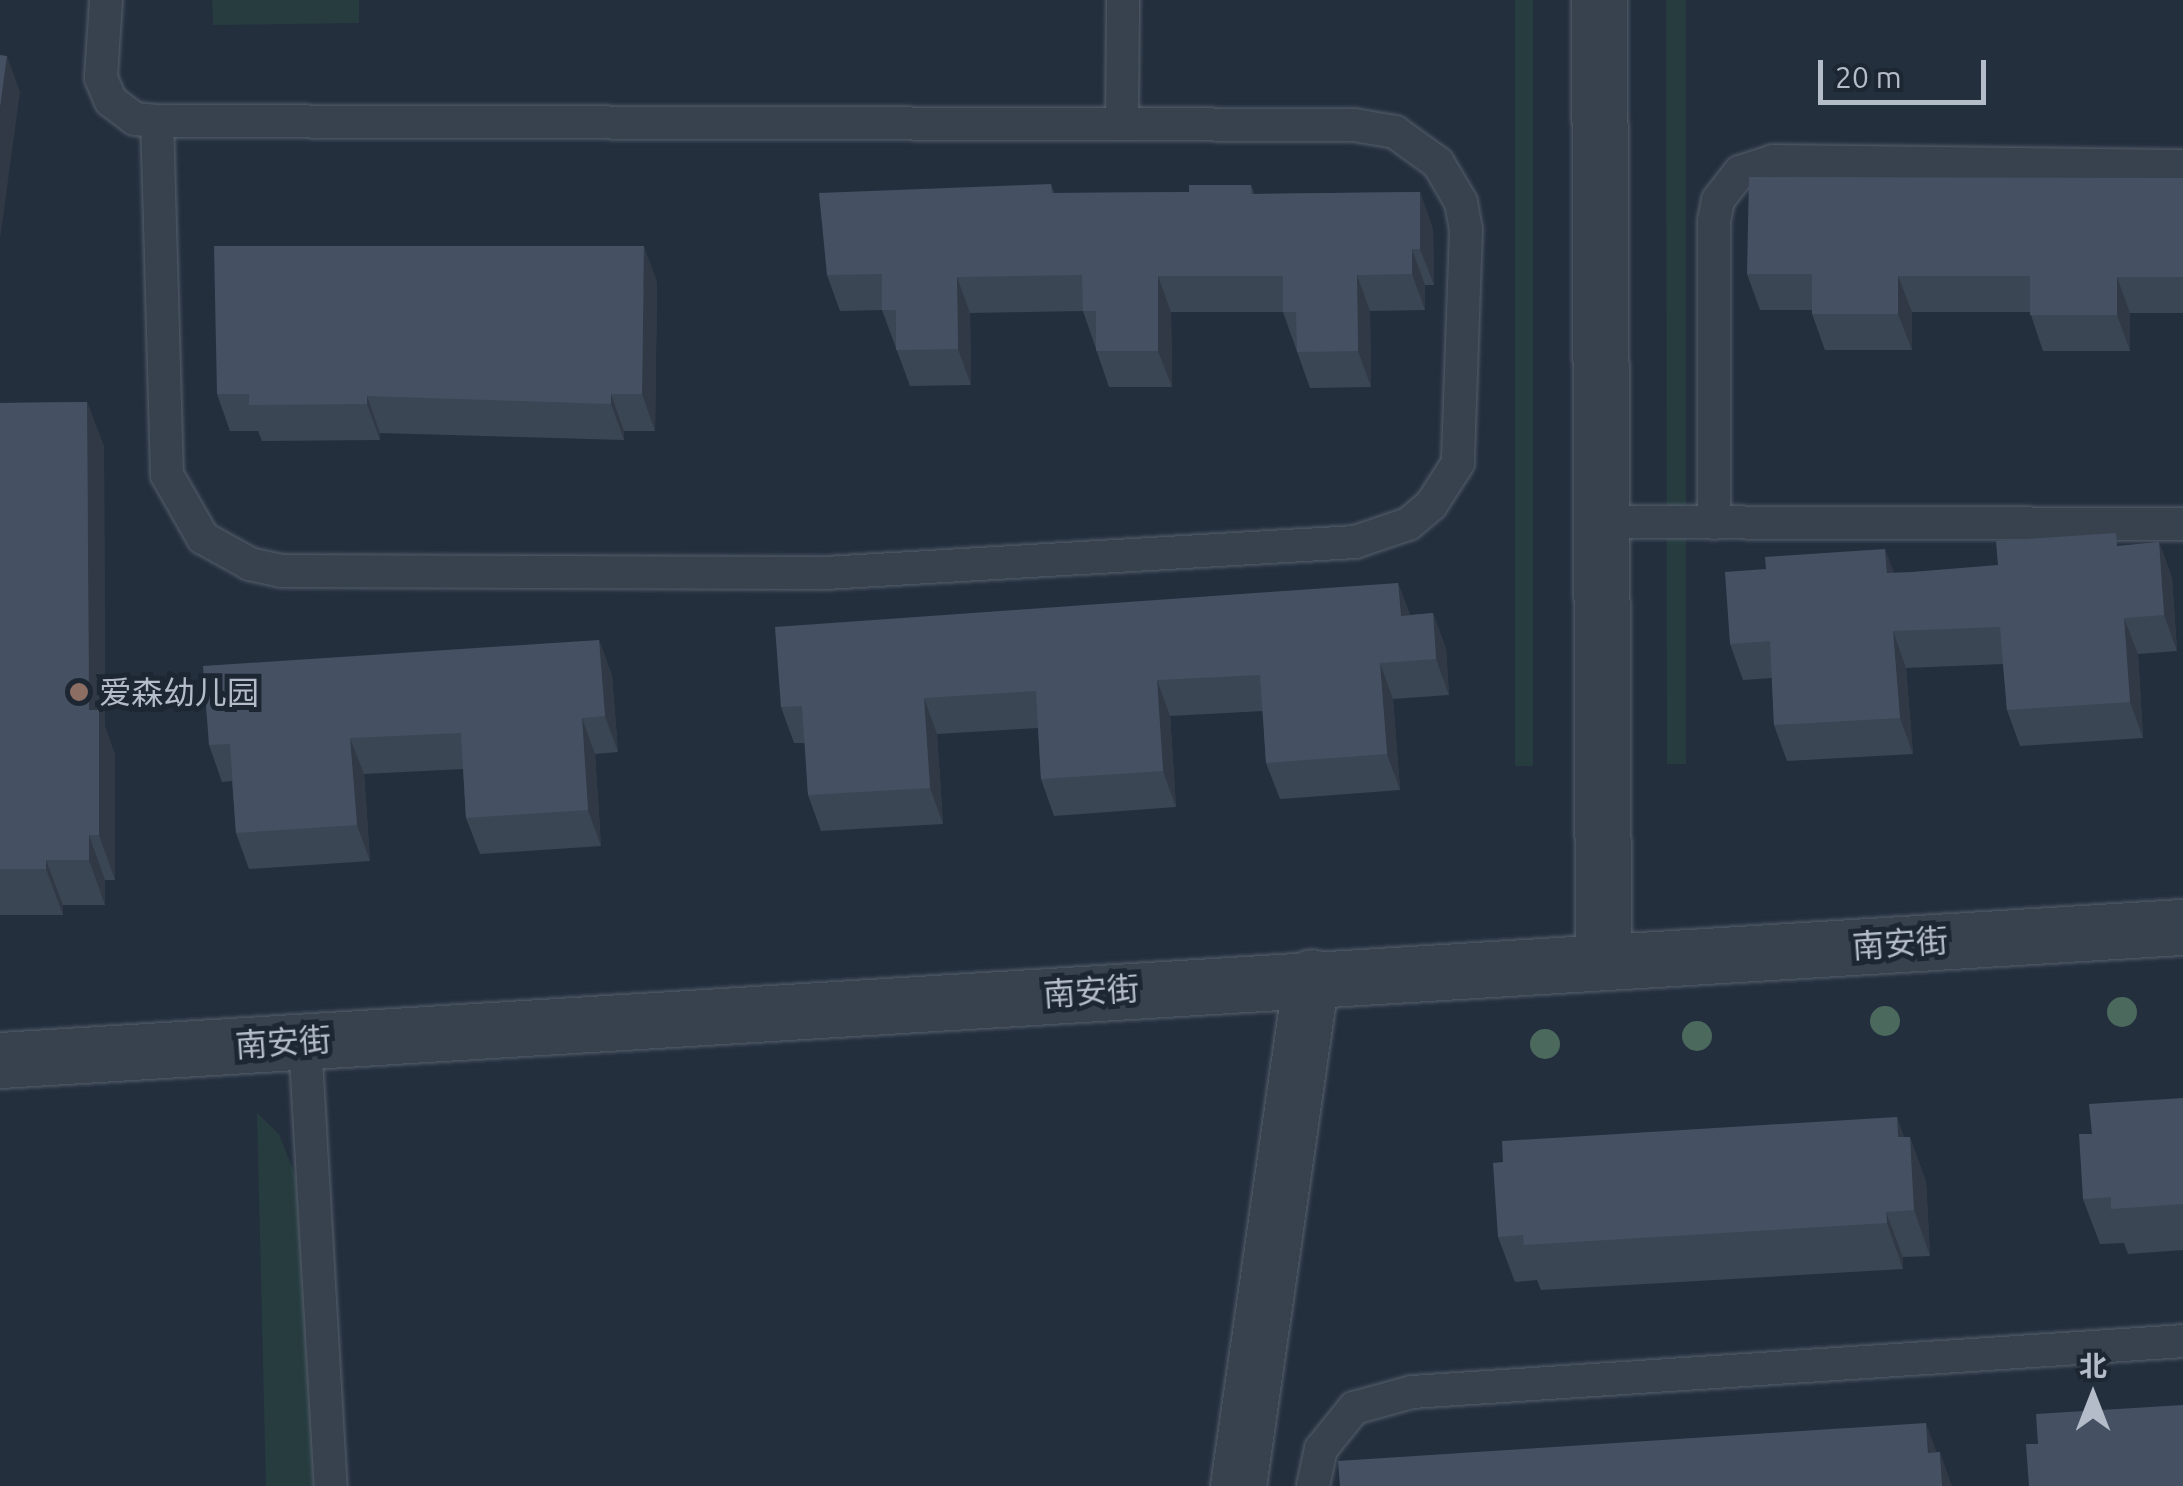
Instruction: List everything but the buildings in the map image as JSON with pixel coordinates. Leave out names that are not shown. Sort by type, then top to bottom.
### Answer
[{"type":"street","points":[[1599,0],[1603,962]]},
{"type":"street","name":"南安街","points":[[0,1060],[1311,977],[2183,927]]},
{"type":"street","points":[[1238,1486],[1311,977]]},
{"type":"lane","points":[[106,0],[102,78],[111,101],[135,118],[157,122],[1354,125],[1395,132],[1438,162],[1460,202],[1466,229],[1463,438],[1446,486],[1408,524],[1355,542],[825,573],[282,571],[250,564],[203,538],[167,476],[157,122]]},
{"type":"lane","points":[[1122,124],[1123,0]]},
{"type":"lane","points":[[1714,523],[1714,221],[1718,200],[1740,172],[1773,161],[2183,166]]},
{"type":"lane","points":[[1600,522],[2183,524]]},
{"type":"lane","points":[[305,1041],[331,1486]]},
{"type":"lane","points":[[1313,1486],[1321,1449],[1354,1408],[1412,1392],[2183,1341]]},
{"type":"green space","points":[[212,0],[359,0],[359,23],[213,25]]},
{"type":"green space","points":[[1515,0],[1533,0],[1533,766],[1515,766]]},
{"type":"green space","points":[[1666,0],[1686,0],[1686,764],[1667,764]]},
{"type":"green space","points":[[257,1113],[279,1134],[296,1177],[314,1486],[266,1486]]},
{"type":"place","name":"爱森幼儿园","points":[[79,692]]}]
